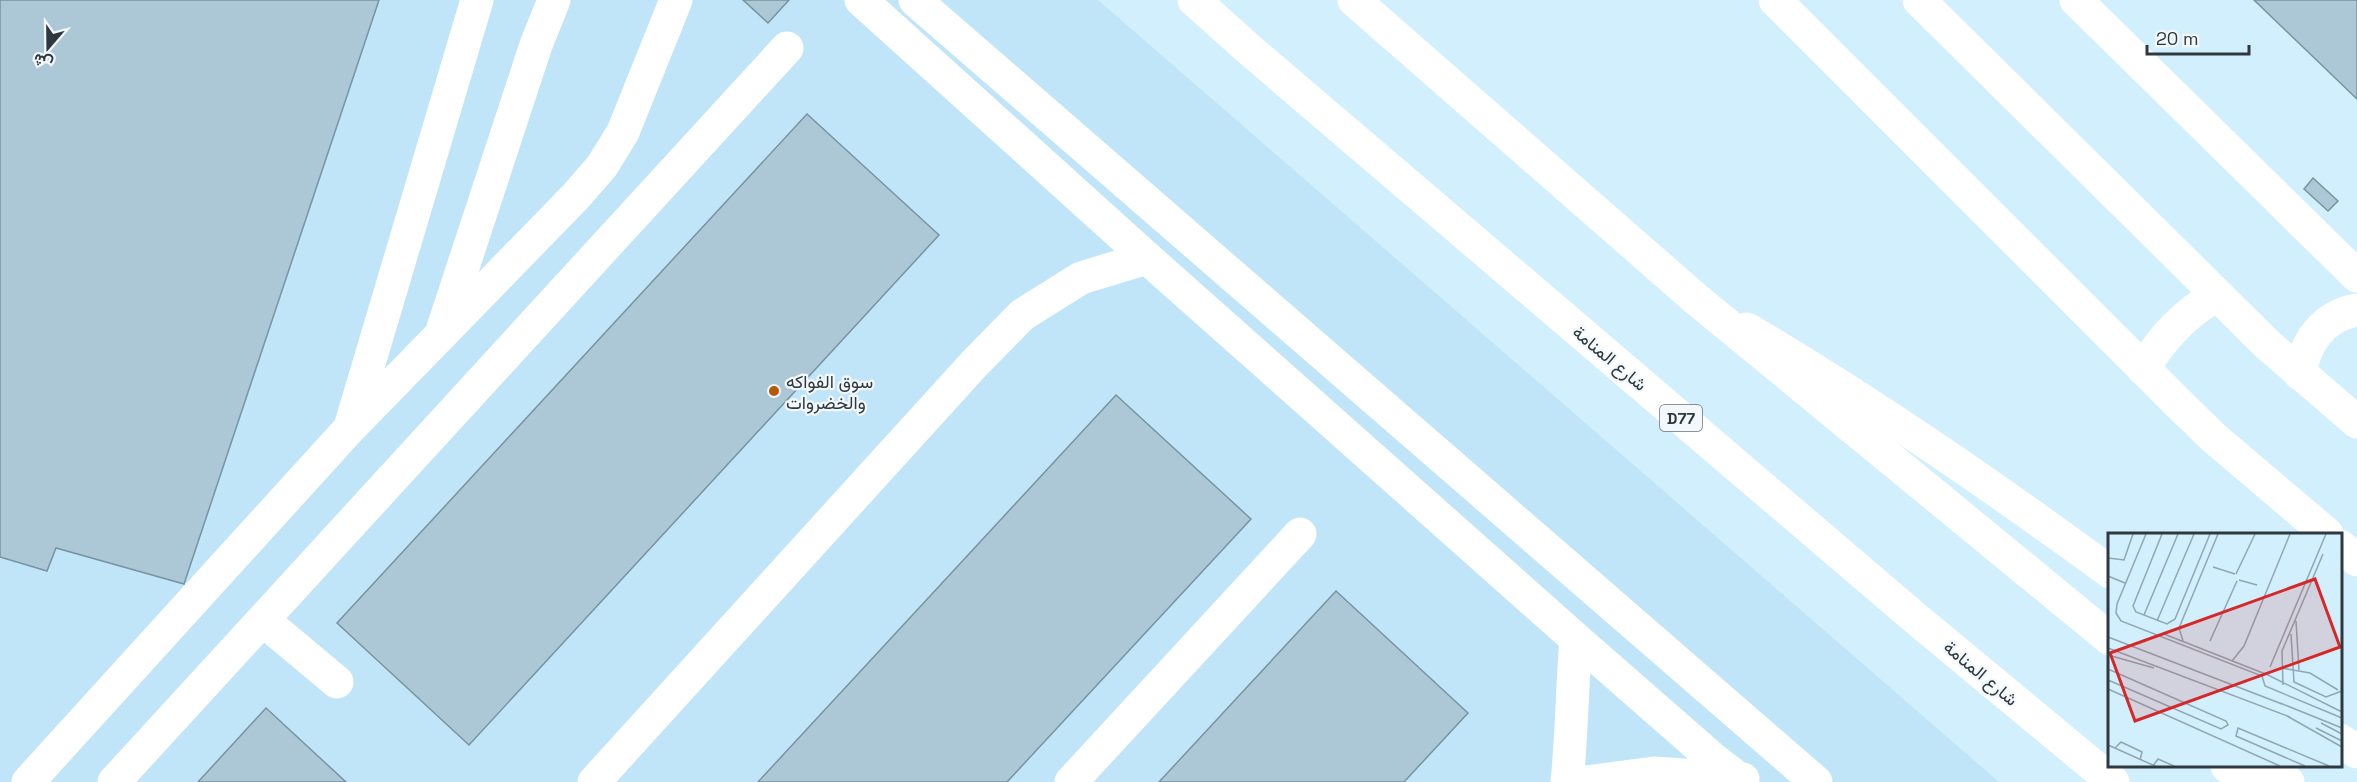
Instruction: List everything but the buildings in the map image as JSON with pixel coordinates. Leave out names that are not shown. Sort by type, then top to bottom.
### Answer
[{"type":"main road","points":[[350,429],[477,0]]},
{"type":"main road","points":[[441,335],[536,45],[554,0]]},
{"type":"main road","points":[[28,782],[350,429],[576,196],[602,166],[623,132],[676,0]]},
{"type":"main road","points":[[861,0],[1576,639],[1712,758],[1749,780]]},
{"type":"main road","points":[[915,0],[1816,782]]},
{"type":"main road","name":"شارع المنامة","points":[[1194,0],[1905,609],[2113,782]]},
{"type":"main road","points":[[1354,0],[1696,299],[2108,638]]},
{"type":"main road","points":[[1775,0],[2213,437],[2326,533]]},
{"type":"main road","points":[[1919,0],[2190,270],[2300,374],[2357,422]]},
{"type":"main road","points":[[2076,0],[2357,276]]},
{"type":"main road","points":[[114,782],[787,48]]},
{"type":"main road","points":[[594,782],[974,364],[1022,315],[1081,278],[1147,258]]},
{"type":"main road","points":[[2132,358],[2190,270]]},
{"type":"main road","points":[[2132,358],[2168,333],[2199,305],[2217,295]]},
{"type":"main road","points":[[1696,299],[1802,361],[1901,425],[2000,491],[2108,571]]},
{"type":"main road","points":[[2300,374],[2303,355],[2314,336],[2330,321],[2357,310]]},
{"type":"main road","points":[[1976,530],[2034,592],[2108,664]]},
{"type":"main road","points":[[1071,782],[1300,534]]},
{"type":"main road","points":[[2342,548],[2357,560]]},
{"type":"main road","points":[[264,621],[337,682]]},
{"type":"main road","points":[[1567,782],[1576,639]]},
{"type":"main road","points":[[2342,741],[2357,752]]},
{"type":"main road","points":[[2229,767],[2247,782]]},
{"type":"main road","points":[[2269,767],[2288,782]]},
{"type":"main road","points":[[1586,782],[1654,773],[1749,780]]},
{"type":"shaded area","name":"سوق الفواكه والخضروات","points":[[0,0],[1098,0],[1999,782],[0,782]]},
{"type":"place","name":"سوق الفواكه والخضروات","points":[[774,391]]}]
